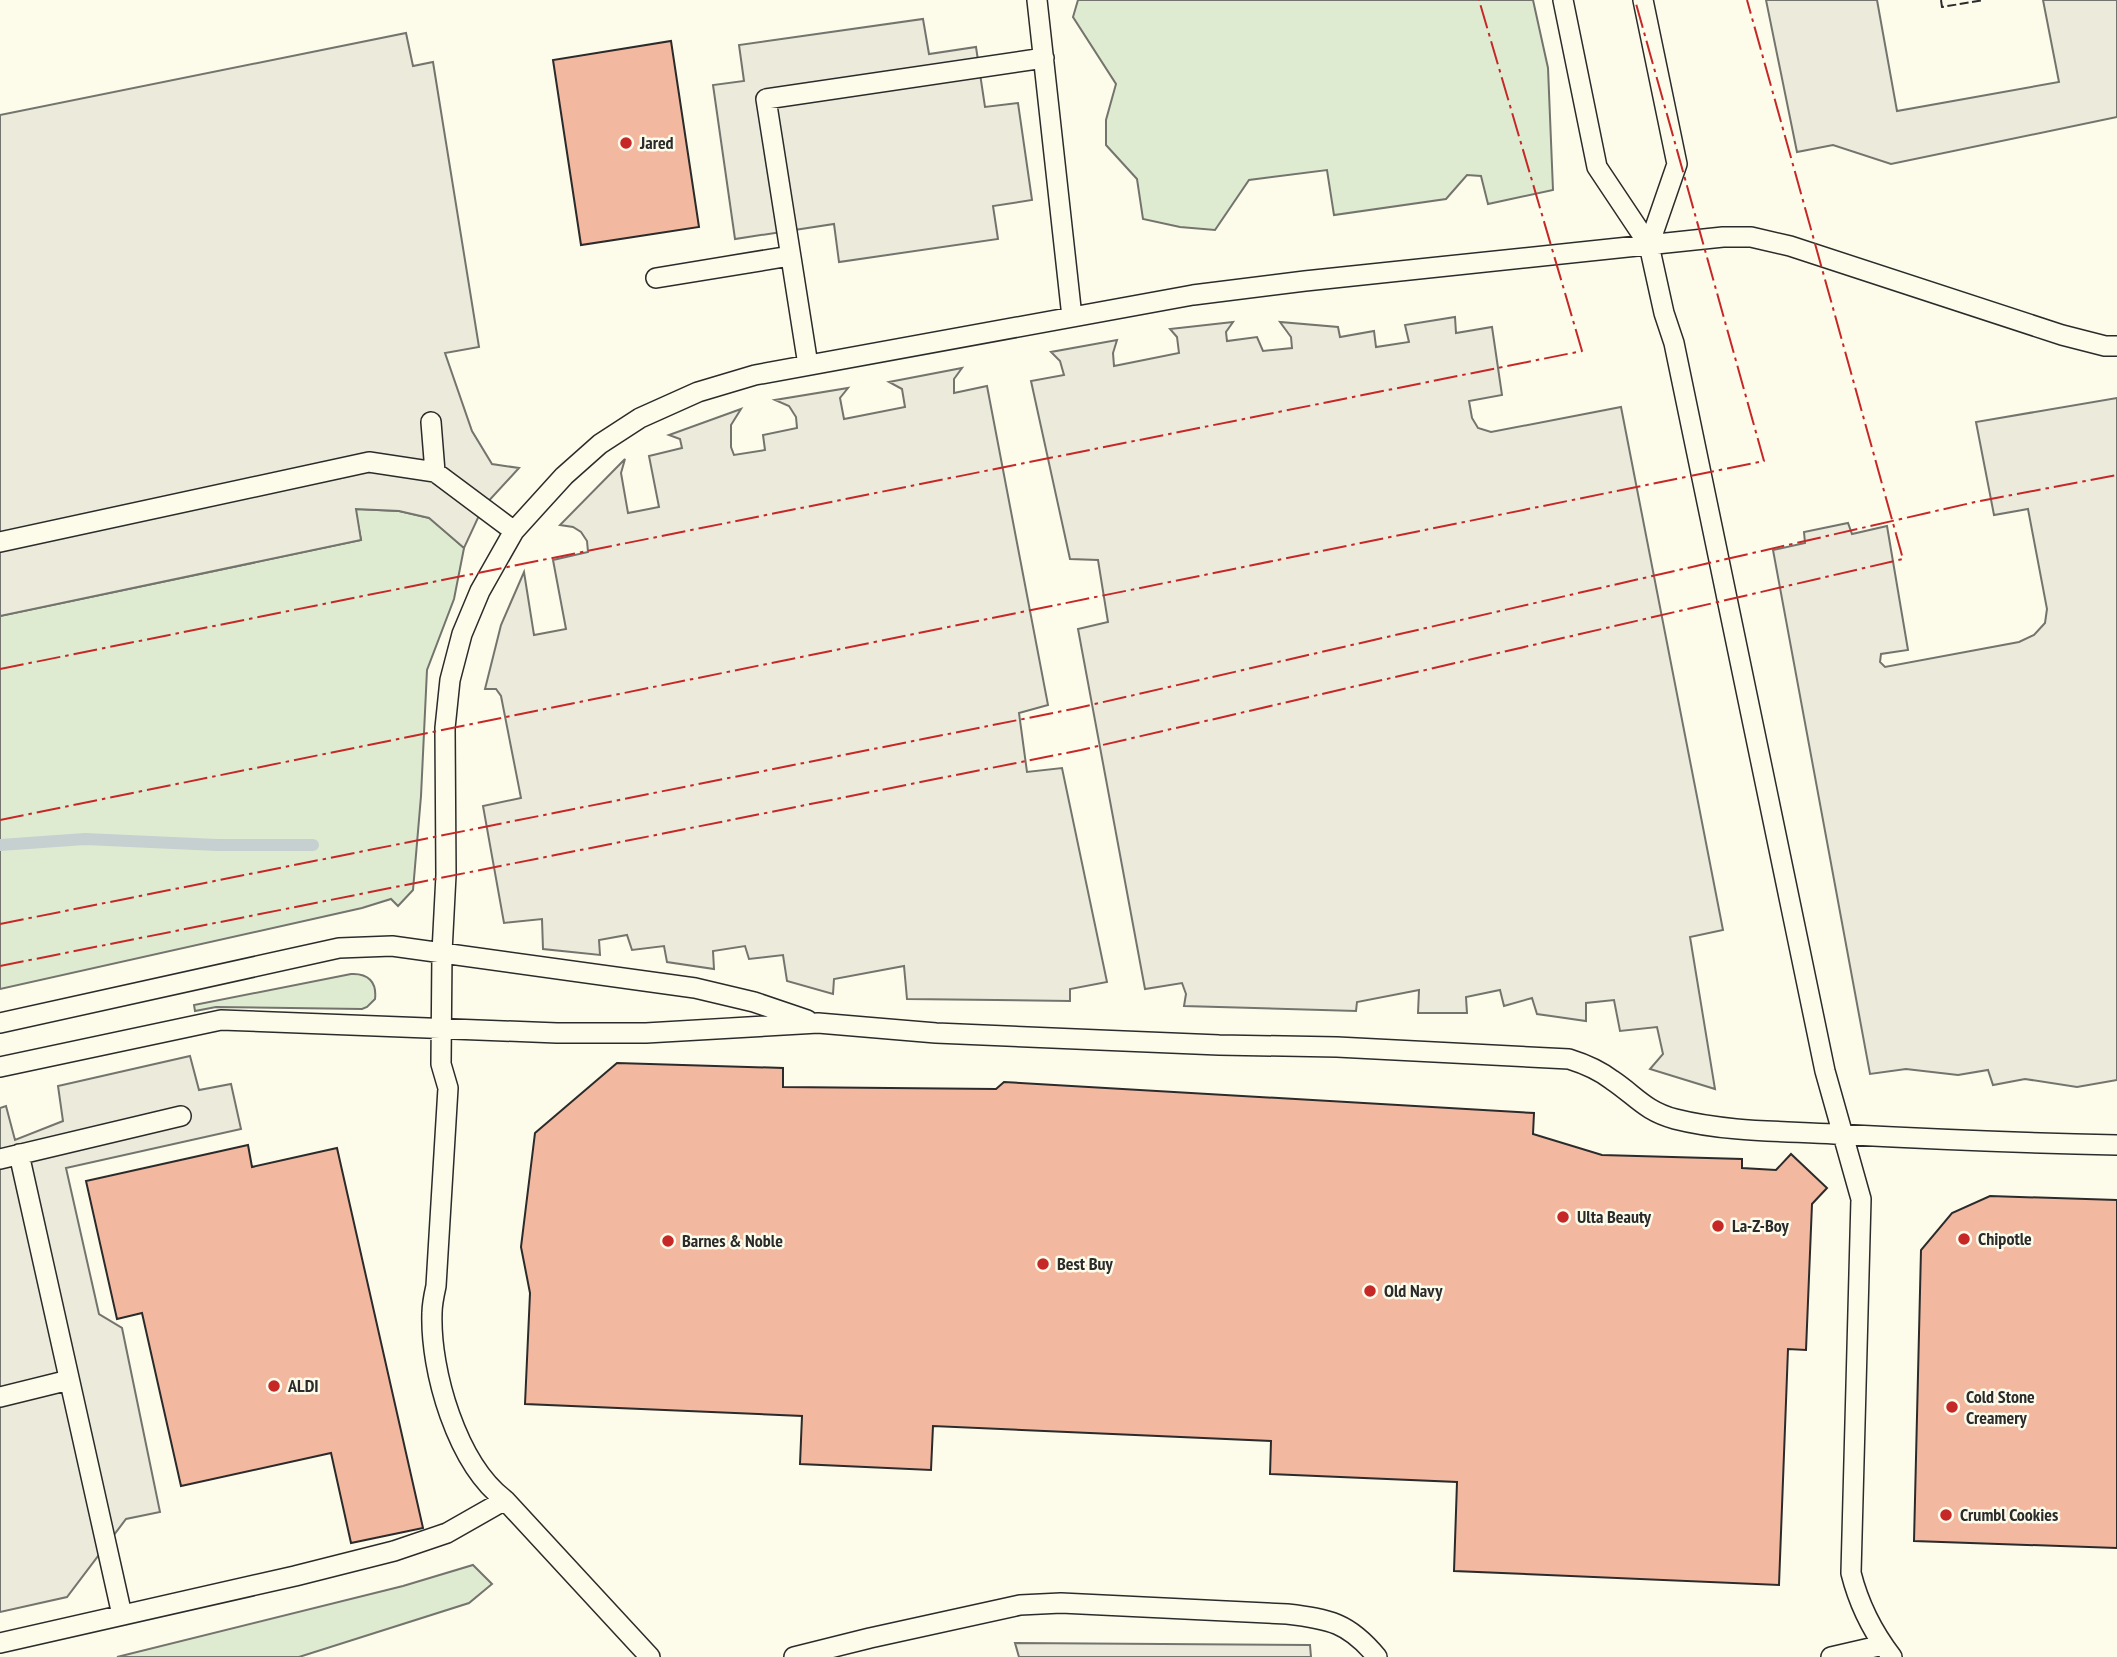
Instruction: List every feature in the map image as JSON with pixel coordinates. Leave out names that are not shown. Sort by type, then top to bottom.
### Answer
[{"type":"lane","points":[[1037,0],[1072,317]]},
{"type":"lane","points":[[1563,0],[1597,167],[1649,245],[1664,313],[1674,343],[1825,1071],[1861,1199],[1851,1573],[1868,1622],[1887,1651],[1831,1657]]},
{"type":"lane","points":[[1643,0],[1677,164],[1649,245]]},
{"type":"lane","points":[[808,365],[766,99],[1044,58]]},
{"type":"lane","points":[[650,1657],[505,1500],[490,1489],[464,1450],[447,1407],[436,1360],[432,1313],[448,1087],[441,1064],[446,875],[446,728],[450,680],[468,619],[514,531],[564,476],[600,444],[640,418],[698,392],[755,375],[1247,288],[1723,237],[1751,237],[1790,246],[2062,335],[2105,346],[2117,346]]},
{"type":"lane","points":[[656,278],[790,256]]},
{"type":"lane","points":[[431,422],[435,472]]},
{"type":"lane","points":[[0,542],[369,462],[435,472],[514,531]]},
{"type":"lane","points":[[0,1023],[339,948],[392,946],[695,988],[754,1002],[818,1023]]},
{"type":"lane","points":[[0,1067],[221,1020],[557,1033],[646,1033],[818,1023],[936,1033],[1219,1045],[1337,1047],[1569,1059],[1590,1066],[1614,1081],[1645,1107],[1693,1123],[1843,1135],[2117,1145]]},
{"type":"lane","points":[[122,1615],[69,1380],[10,1156],[181,1116]]},
{"type":"lane","points":[[0,1397],[69,1380]]},
{"type":"lane","points":[[0,1643],[295,1576],[394,1550],[447,1533],[505,1500]]},
{"type":"lane","points":[[794,1657],[1020,1605],[1061,1603],[1322,1618],[1349,1629],[1377,1657]]},
{"type":"green space","points":[[1078,0],[1533,0],[1548,68],[1553,190],[1488,204],[1481,176],[1467,175],[1446,199],[1334,215],[1327,170],[1249,180],[1215,230],[1180,227],[1143,219],[1137,179],[1106,145],[1106,120],[1116,84],[1073,17]]},
{"type":"green space","points":[[355,509],[399,511],[430,518],[464,548],[454,599],[427,670],[413,890],[398,906],[391,899],[362,908],[0,989],[0,616],[361,540]]},
{"type":"green space","points":[[351,974],[367,977],[373,983],[375,999],[362,1009],[216,1007],[195,1011],[194,1005]]},
{"type":"green space","points":[[473,1565],[492,1584],[469,1603],[299,1657],[117,1657],[403,1586]]},
{"type":"shaded area","points":[[1766,0],[1877,0],[1897,111],[2059,82],[2043,0],[2117,0],[2117,117],[1891,164],[1833,145],[1797,152]]},
{"type":"shaded area","points":[[923,19],[929,54],[976,47],[985,107],[1018,103],[1032,200],[993,206],[998,239],[839,262],[834,224],[735,239],[713,85],[744,81],[739,45]]},
{"type":"shaded area","points":[[406,33],[413,66],[433,62],[479,347],[445,353],[472,431],[492,464],[519,468],[483,507],[464,548],[429,518],[399,511],[356,509],[361,540],[0,616],[0,115]]},
{"type":"shaded area","points":[[1455,317],[1456,333],[1492,327],[1502,395],[1469,401],[1472,418],[1478,428],[1491,432],[1621,407],[1723,930],[1690,937],[1715,1089],[1650,1069],[1663,1054],[1657,1027],[1620,1031],[1614,1000],[1586,1003],[1586,1021],[1537,1014],[1532,998],[1504,1006],[1500,990],[1466,997],[1467,1013],[1418,1013],[1419,990],[1357,1002],[1356,1011],[1184,1006],[1186,994],[1182,983],[1145,989],[1078,629],[1108,622],[1098,560],[1070,559],[1031,381],[1064,375],[1060,361],[1051,352],[1117,340],[1113,353],[1114,366],[1179,353],[1177,337],[1170,329],[1233,322],[1226,332],[1227,341],[1257,337],[1263,351],[1292,348],[1291,337],[1280,322],[1338,327],[1340,337],[1374,331],[1376,347],[1409,342],[1405,325]]},
{"type":"shaded area","points":[[962,368],[954,379],[954,393],[987,386],[1048,705],[1019,713],[1027,772],[1062,768],[1107,982],[1070,989],[1070,1001],[907,999],[904,966],[834,979],[833,994],[787,981],[783,955],[749,959],[745,946],[713,951],[714,969],[667,962],[664,946],[632,950],[627,935],[599,940],[600,955],[543,949],[542,919],[504,923],[483,806],[521,798],[501,696],[496,689],[485,689],[501,625],[524,572],[534,635],[566,629],[553,560],[588,552],[587,541],[581,532],[573,527],[560,525],[625,459],[621,473],[628,513],[659,507],[649,456],[682,448],[680,439],[669,435],[741,409],[731,425],[731,447],[734,455],[765,450],[763,435],[797,428],[796,417],[789,406],[775,400],[848,388],[840,398],[844,419],[905,407],[902,389],[889,382]]},
{"type":"shaded area","points":[[2117,398],[2117,1080],[2077,1087],[2025,1079],[1993,1085],[1988,1070],[1958,1075],[1906,1069],[1870,1074],[1773,550],[1805,543],[1804,532],[1848,523],[1852,534],[1887,526],[1908,650],[1881,654],[1880,662],[1885,667],[2019,642],[2034,635],[2045,623],[2047,609],[2028,509],[1994,515],[1976,422]]},
{"type":"shaded area","points":[[190,1056],[199,1090],[231,1084],[241,1129],[66,1168],[99,1314],[122,1328],[160,1512],[126,1519],[67,1597],[0,1612],[0,1108],[6,1106],[15,1140],[63,1121],[58,1086]]},
{"type":"shaded area","points":[[1015,1643],[1310,1645],[1311,1657],[1019,1657]]},
{"type":"building","name":"Jared","points":[[671,41],[699,227],[581,245],[553,60]]},
{"type":"building","points":[[617,1063],[783,1068],[783,1087],[996,1089],[1004,1082],[1534,1113],[1533,1134],[1602,1155],[1742,1159],[1742,1168],[1776,1170],[1791,1154],[1827,1188],[1812,1204],[1806,1350],[1788,1349],[1779,1585],[1454,1571],[1457,1482],[1270,1474],[1271,1441],[933,1426],[931,1470],[800,1464],[802,1416],[525,1404],[530,1293],[521,1247],[535,1133]]},
{"type":"building","name":"ALDI","points":[[248,1145],[252,1167],[337,1148],[423,1528],[351,1543],[331,1453],[181,1486],[142,1313],[117,1319],[86,1181]]},
{"type":"building","points":[[1990,1196],[2117,1200],[2117,1548],[1914,1541],[1921,1250],[1952,1213]]},
{"type":"waterway","points":[[0,845],[85,839],[217,845],[313,845]]},
{"type":"fence","points":[[1941,0],[1942,7],[1984,0]]},
{"type":"power","points":[[0,669],[1582,351],[1479,0]]},
{"type":"power","points":[[0,820],[1764,461],[1635,0]]},
{"type":"power","points":[[0,966],[1081,750],[1903,559],[1747,0]]},
{"type":"power","points":[[0,924],[1073,709],[1975,502],[2117,475]]},
{"type":"place","name":"Jared","points":[[626,143]]},
{"type":"place","name":"Ulta Beauty","points":[[1563,1217]]},
{"type":"place","name":"La-Z-Boy","points":[[1718,1226]]},
{"type":"place","name":"Chipotle","points":[[1964,1239]]},
{"type":"place","name":"Barnes & Noble","points":[[668,1241]]},
{"type":"place","name":"Best Buy","points":[[1043,1264]]},
{"type":"place","name":"Old Navy","points":[[1370,1291]]},
{"type":"place","name":"ALDI","points":[[274,1386]]},
{"type":"place","name":"Cold Stone Creamery","points":[[1952,1407]]},
{"type":"place","name":"Crumbl Cookies","points":[[1946,1515]]}]
